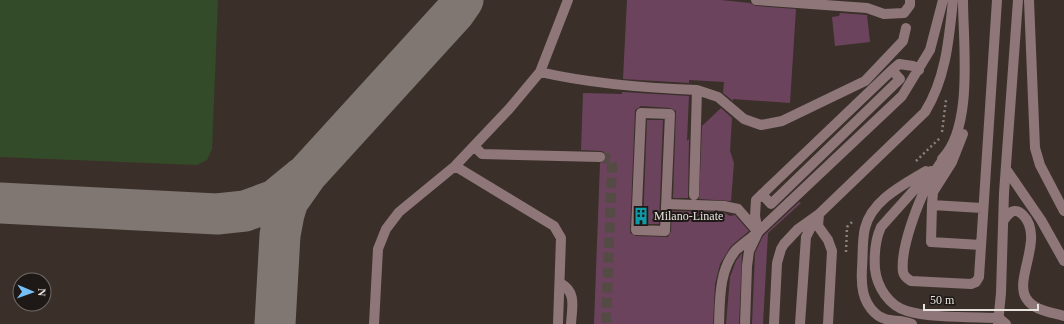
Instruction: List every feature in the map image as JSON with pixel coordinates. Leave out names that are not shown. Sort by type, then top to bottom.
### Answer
[{"type":"lane","points":[[374,324],[378,249],[386,229],[399,212],[455,166],[509,109],[540,72],[568,0]]},
{"type":"lane","points":[[756,0],[867,8],[884,14],[904,13],[910,6],[910,0]]},
{"type":"lane","points":[[719,324],[722,285],[726,267],[737,250],[902,96],[930,50],[943,0]]},
{"type":"lane","points":[[774,324],[777,263],[781,249],[798,229],[818,214],[925,112],[935,96],[941,78],[947,51],[954,0]]},
{"type":"lane","points":[[963,0],[964,98],[966,115],[961,141],[952,162],[933,192],[931,242],[981,245]]},
{"type":"lane","points":[[964,98],[959,127],[946,155],[929,182],[910,227],[906,242],[903,273],[906,278],[911,280],[971,284],[976,282],[979,277],[982,208],[997,0]]},
{"type":"lane","points":[[946,155],[881,227],[876,246],[876,275],[880,286],[894,305],[906,311],[1001,322],[1006,169],[1018,0]]},
{"type":"lane","points":[[1029,0],[1035,148],[1040,165],[1064,211]]},
{"type":"lane","points":[[540,72],[568,79],[646,88],[697,90],[718,97],[744,119],[761,125],[782,121],[865,81],[903,41],[906,28]]},
{"type":"lane","points":[[744,324],[746,266],[749,251],[758,232],[755,216],[756,200],[762,194],[771,204],[900,79],[892,70],[898,64],[913,66],[919,70]]},
{"type":"lane","points":[[694,196],[697,90]]},
{"type":"lane","points":[[641,113],[670,114],[666,204],[665,232],[636,230],[641,113]]},
{"type":"lane","points":[[474,146],[482,154],[600,157]]},
{"type":"lane","points":[[455,166],[554,226],[561,238],[558,324]]},
{"type":"lane","points":[[912,324],[884,319],[876,314],[864,298],[862,276],[864,230],[868,218],[887,196],[935,166]]},
{"type":"lane","points":[[1006,169],[1048,233],[1064,261]]},
{"type":"lane","points":[[666,204],[724,206],[738,209],[758,232]]},
{"type":"lane","points":[[932,205],[982,208]]},
{"type":"lane","points":[[1004,220],[1010,212],[1018,211],[1028,221],[1031,236],[1030,258],[1023,291],[1026,297],[1038,309],[1064,316]]},
{"type":"lane","points":[[800,324],[806,237],[809,227],[818,214]]},
{"type":"lane","points":[[818,214],[818,226],[828,240],[832,251],[828,324]]},
{"type":"lane","points":[[1031,236],[1048,233]]},
{"type":"lane","points":[[560,283],[568,287],[572,296],[571,324]]},
{"type":"lane","points":[[946,315],[956,324]]},
{"type":"green space","points":[[0,0],[218,0],[212,149],[207,160],[197,165],[0,157]]},
{"type":"building","points":[[627,0],[721,0],[750,3],[756,6],[796,9],[790,103],[733,99],[733,101],[723,93],[724,82],[689,80],[689,83],[623,79]]},
{"type":"building","points":[[840,13],[867,15],[870,42],[835,46],[832,17],[839,16]]},
{"type":"building","name":"Milano-Linate","points":[[622,92],[689,96],[687,141],[689,139],[688,198],[673,198],[676,111],[670,108],[641,106],[635,110],[630,233],[636,236],[668,237],[671,231],[672,211],[723,212],[730,216],[735,215],[749,231],[731,246],[720,264],[715,284],[713,324],[594,324],[600,163],[605,161],[606,157],[604,152],[601,151],[581,150],[583,93],[622,94]]},
{"type":"building","points":[[721,108],[732,118],[730,151],[734,163],[731,201],[699,199],[702,126]]},
{"type":"building","points":[[647,120],[663,120],[659,224],[643,224]]},
{"type":"building","points":[[799,202],[801,203],[768,233],[763,324],[752,324],[755,253],[763,236]]},
{"type":"building","points":[[742,253],[739,324],[726,324],[730,277],[736,261]]},
{"type":"taxiway","points":[[275,324],[280,235],[288,201],[307,174],[454,13],[463,0]]},
{"type":"taxiway","points":[[0,203],[217,214],[245,211],[275,200],[303,177]]},
{"type":"tunnel","points":[[600,157],[611,159],[612,164],[606,324]]},
{"type":"place","name":"Milano-Linate","points":[[641,216]]}]
